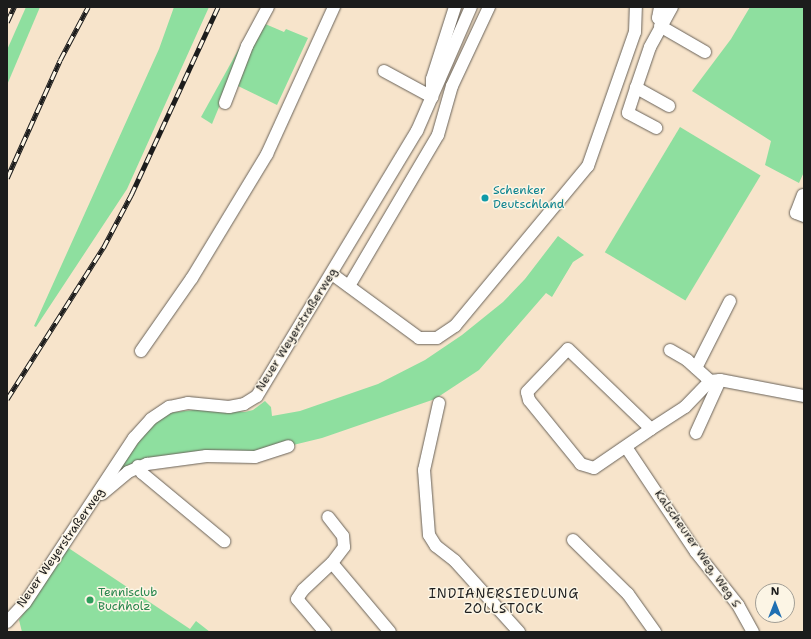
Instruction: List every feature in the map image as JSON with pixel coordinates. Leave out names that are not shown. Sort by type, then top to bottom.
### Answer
[{"type":"street","points":[[225,102],[247,46],[268,7]]},
{"type":"street","points":[[141,351],[192,278],[267,154],[334,7]]},
{"type":"street","points":[[384,71],[432,97],[432,79],[455,7]]},
{"type":"street","name":"Neuer Weyerstraßerweg","points":[[7,623],[25,603],[134,438],[151,419],[169,408],[188,402],[229,407],[244,404],[257,396],[417,131],[471,7]]},
{"type":"street","points":[[349,286],[438,135],[452,86],[489,7]]},
{"type":"street","points":[[332,274],[419,338],[438,338],[456,326],[588,166],[635,32],[636,7]]},
{"type":"street","points":[[660,7],[658,18],[662,23],[705,52]]},
{"type":"street","points":[[656,128],[628,113],[650,47],[672,7]]},
{"type":"street","points":[[636,88],[669,106]]},
{"type":"street","points":[[803,195],[796,213],[804,216]]},
{"type":"street","points":[[696,368],[730,301]]},
{"type":"street","points":[[651,429],[568,348],[527,392],[529,400],[581,464],[594,468],[685,408],[715,380]]},
{"type":"street","points":[[670,350],[715,380],[804,396]]},
{"type":"street","points":[[696,433],[715,380]]},
{"type":"street","points":[[439,403],[424,470],[429,535],[436,546],[455,561],[518,632]]},
{"type":"street","points":[[99,493],[104,494],[128,472],[138,466],[206,456],[255,457],[288,446]]},
{"type":"street","name":"Kalscheurer Weg, Weg S","points":[[626,447],[696,552],[738,605],[753,632]]},
{"type":"street","points":[[138,466],[142,473],[224,541]]},
{"type":"street","points":[[325,632],[297,599],[303,590],[332,564],[344,547],[343,536],[328,517]]},
{"type":"street","points":[[573,540],[628,594],[655,632]]},
{"type":"street","points":[[332,564],[390,632]]},
{"type":"street","points":[[7,623],[12,632]]},
{"type":"green space","points":[[26,7],[40,7],[7,85],[7,50]]},
{"type":"green space","points":[[174,7],[209,7],[127,189],[36,327],[34,326],[159,49]]},
{"type":"green space","points":[[750,7],[804,7],[804,172],[799,183],[765,165],[771,141],[692,91],[731,39]]},
{"type":"green space","points":[[263,23],[284,32],[286,29],[308,38],[277,105],[236,85]]},
{"type":"green space","points":[[252,25],[231,78],[212,124],[201,117]]},
{"type":"green space","points":[[680,127],[761,175],[685,301],[605,252]]},
{"type":"green space","points":[[558,236],[584,255],[573,262],[552,297],[546,293],[479,370],[435,399],[322,438],[252,455],[192,453],[113,477],[149,428],[167,413],[202,409],[245,412],[253,410],[265,401],[271,407],[272,416],[300,411],[378,384],[425,360],[462,335],[503,302],[525,279]]},
{"type":"green space","name":"Tennisclub Buchholz","points":[[67,547],[190,629],[196,621],[210,632],[22,632],[19,620]]},
{"type":"railway","points":[[7,22],[14,7]]},
{"type":"railway","points":[[7,178],[60,60],[88,7]]},
{"type":"railway","points":[[7,399],[103,248],[131,195],[218,7]]},
{"type":"place","name":"Schenker Deutschland","points":[[485,198]]},
{"type":"place","name":"Tennisclub Buchholz","points":[[90,600]]},
{"type":"district","name":"INDIANERSIEDLUNG ZOLLSTOCK","points":[[504,602]]}]
